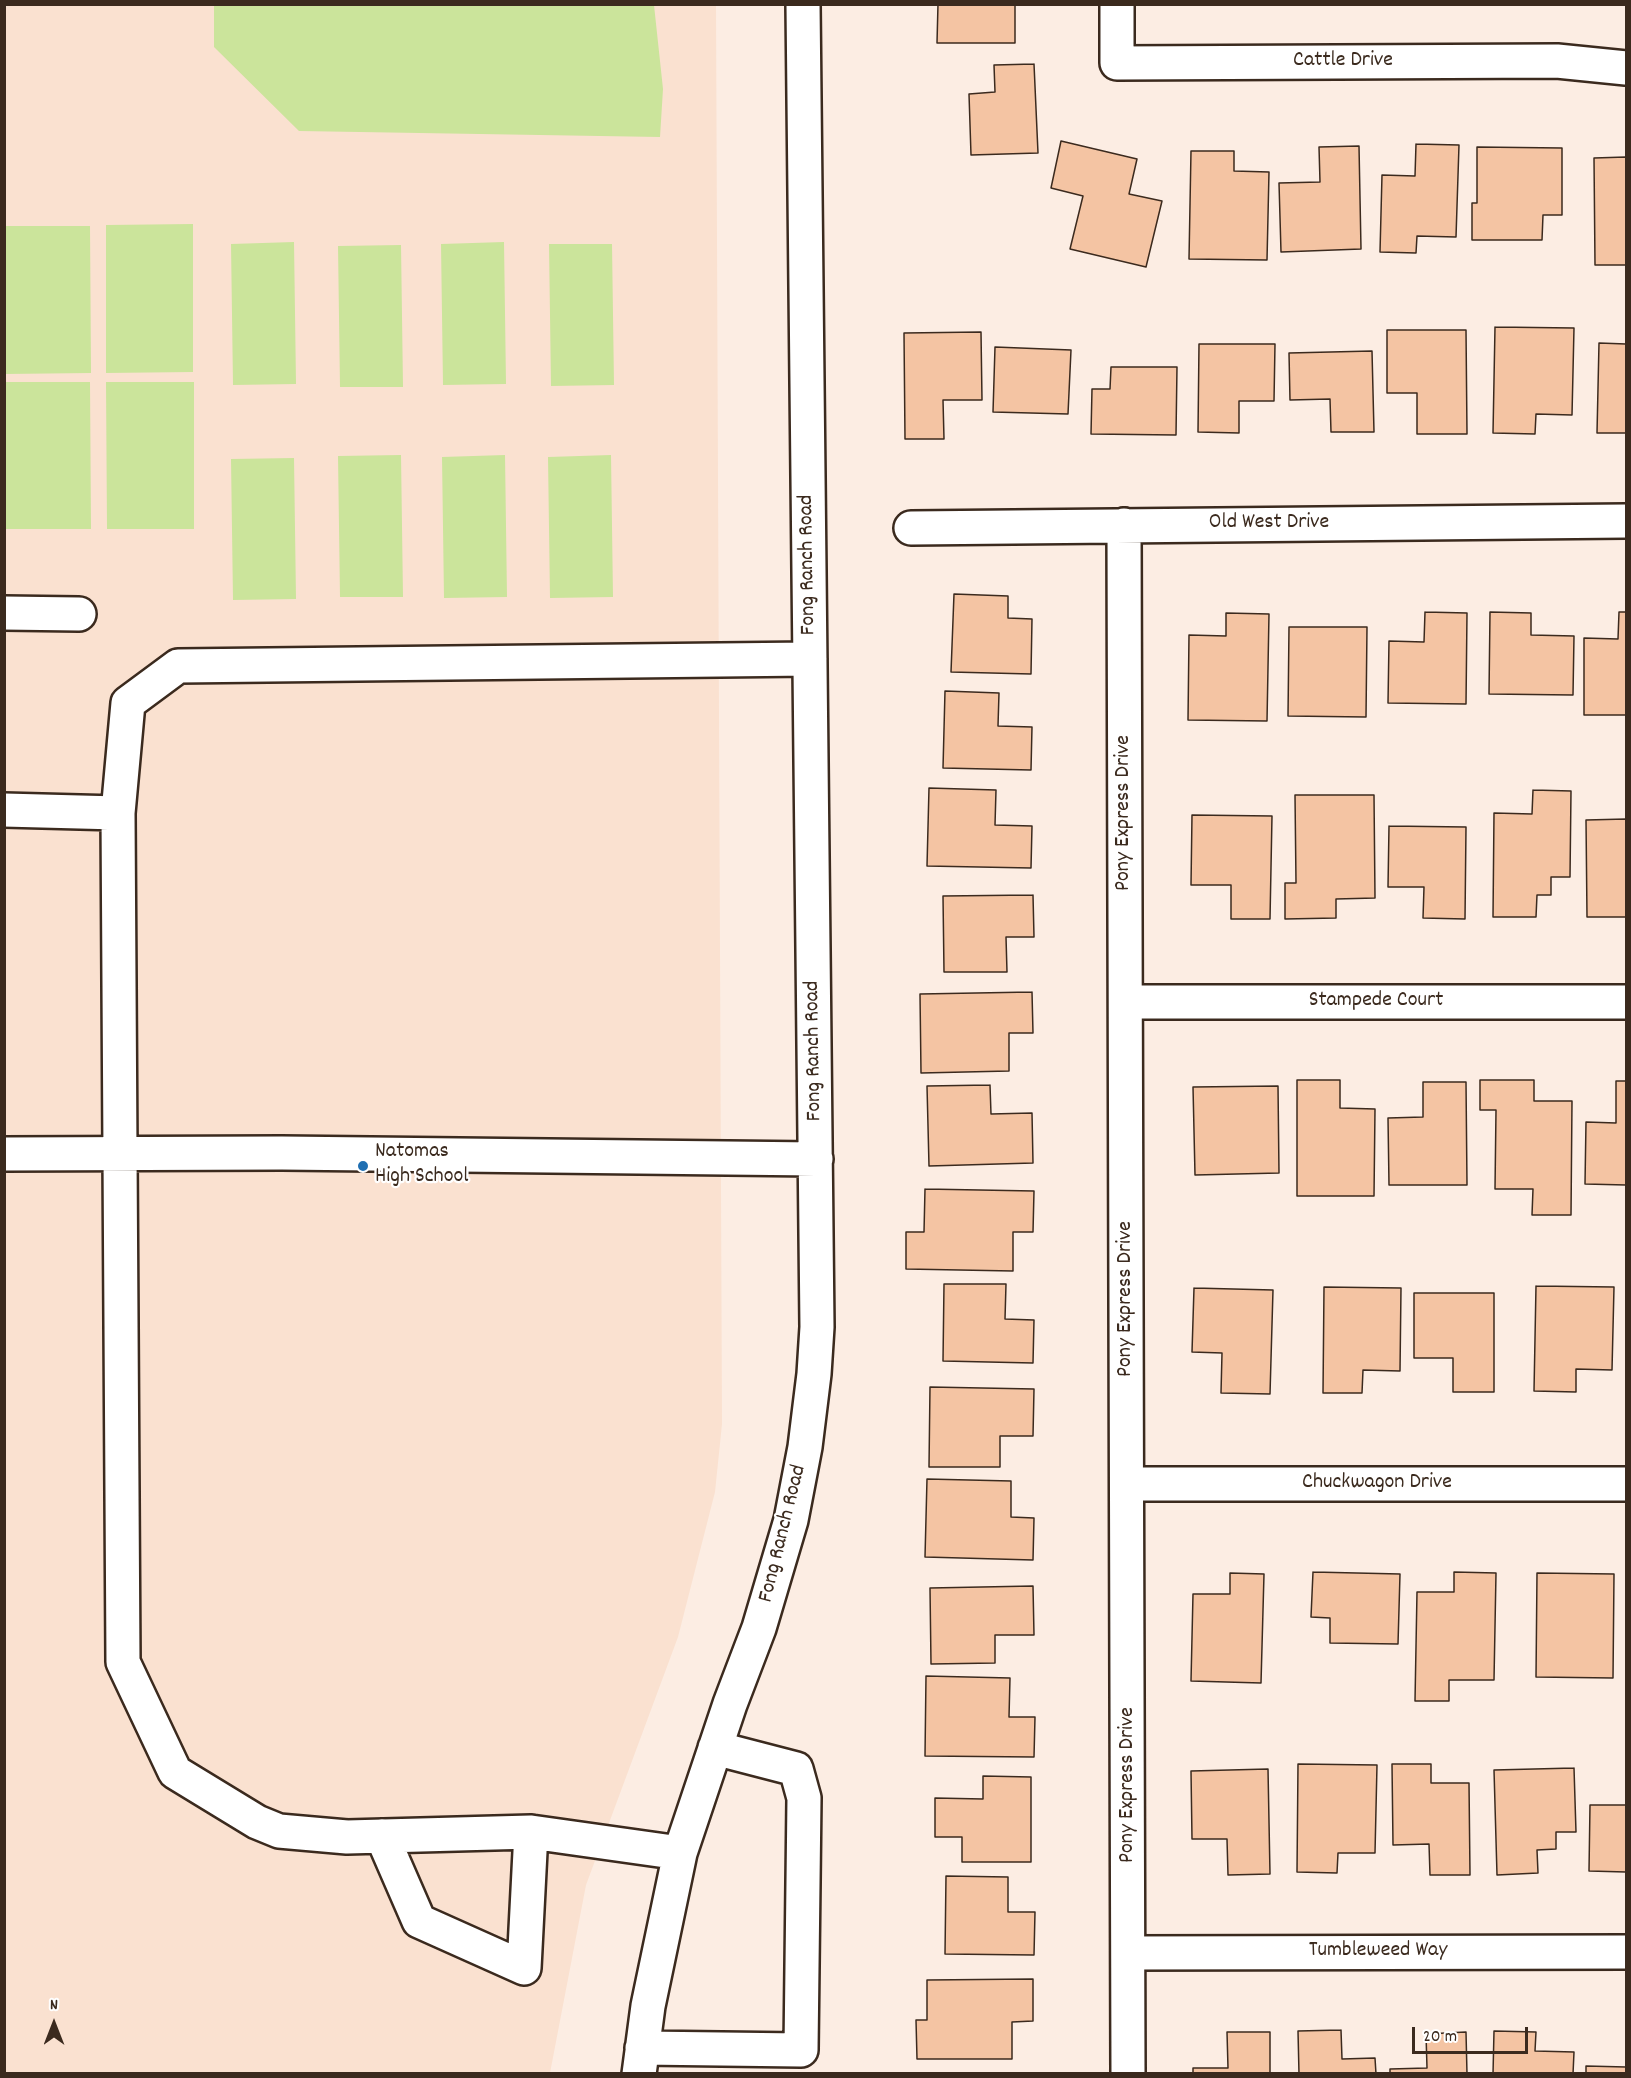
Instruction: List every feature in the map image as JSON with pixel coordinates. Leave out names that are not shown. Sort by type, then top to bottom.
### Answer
[{"type":"street","name":"Fong Ranch Road","points":[[640,2061],[668,1903],[680,1853],[759,1628],[791,1520],[805,1447],[817,1327],[803,4]]},
{"type":"street","name":"Cattle Drive","points":[[1117,4],[1117,63],[1557,61],[1626,68]]},
{"type":"street","name":"Old West Drive","points":[[911,528],[1626,521]]},
{"type":"street","name":"Pony Express Drive","points":[[1124,525],[1128,2073]]},
{"type":"street","points":[[4,613],[79,614]]},
{"type":"street","points":[[680,1853],[531,1832],[347,1837],[279,1831],[257,1822],[175,1772],[123,1662],[118,813],[128,703],[178,666],[810,659]]},
{"type":"street","points":[[4,810],[118,813]]},
{"type":"street","name":"Stampede Court","points":[[1126,1002],[1626,1002]]},
{"type":"street","points":[[4,1154],[816,1159]]},
{"type":"street","name":"Chuckwagon Drive","points":[[1127,1484],[1626,1484]]},
{"type":"street","points":[[640,2061],[801,2050],[804,1798],[796,1769],[715,1748]]},
{"type":"street","points":[[382,1836],[419,1921],[524,1968],[531,1832]]},
{"type":"street","name":"Tumbleweed Way","points":[[1129,1953],[1626,1952]]},
{"type":"shaded area","name":"Natomas High School","points":[[5,5],[716,5],[722,1424],[715,1492],[678,1637],[586,1885],[550,2073],[5,2074]]},
{"type":"green space","points":[[214,5],[654,5],[663,89],[660,137],[299,131],[214,47]]},
{"type":"green space","points":[[193,224],[193,372],[106,373],[106,225]]},
{"type":"green space","points":[[5,226],[90,226],[91,373],[5,374]]},
{"type":"green space","points":[[294,242],[296,384],[233,385],[231,244]]},
{"type":"green space","points":[[504,242],[506,384],[443,385],[441,244]]},
{"type":"green space","points":[[549,244],[612,244],[614,385],[551,386]]},
{"type":"green space","points":[[401,245],[403,387],[340,387],[338,246]]},
{"type":"green space","points":[[5,382],[90,382],[91,529],[5,529]]},
{"type":"green space","points":[[106,382],[194,382],[194,529],[107,529]]},
{"type":"green space","points":[[401,455],[403,597],[340,597],[338,456]]},
{"type":"green space","points":[[505,455],[507,597],[444,598],[442,457]]},
{"type":"green space","points":[[611,455],[613,597],[550,598],[548,457]]},
{"type":"green space","points":[[294,458],[296,599],[233,600],[231,459]]},
{"type":"building","points":[[938,4],[1015,4],[1015,43],[937,43]]},
{"type":"building","points":[[1034,64],[1038,153],[971,155],[969,94],[995,92],[994,65]]},
{"type":"building","points":[[1061,141],[1137,159],[1129,194],[1162,201],[1146,267],[1070,249],[1083,196],[1051,188]]},
{"type":"building","points":[[1416,144],[1459,145],[1456,237],[1417,236],[1416,253],[1380,252],[1382,175],[1415,176]]},
{"type":"building","points":[[1359,146],[1361,249],[1281,252],[1279,183],[1320,182],[1319,147]]},
{"type":"building","points":[[1477,147],[1562,148],[1562,215],[1543,215],[1542,240],[1472,240],[1472,203],[1477,203]]},
{"type":"building","points":[[1191,151],[1234,151],[1234,171],[1269,172],[1267,260],[1189,259]]},
{"type":"building","points":[[1626,157],[1626,265],[1595,265],[1594,158]]},
{"type":"building","points":[[1495,327],[1574,328],[1572,415],[1536,414],[1535,434],[1493,433]]},
{"type":"building","points":[[1387,330],[1466,330],[1467,434],[1417,434],[1417,393],[1387,393]]},
{"type":"building","points":[[981,332],[982,400],[943,400],[944,439],[905,439],[904,333]]},
{"type":"building","points":[[1599,343],[1626,344],[1626,433],[1597,433]]},
{"type":"building","points":[[1199,344],[1275,344],[1274,401],[1239,401],[1239,433],[1198,432]]},
{"type":"building","points":[[995,347],[1071,350],[1068,414],[993,412]]},
{"type":"building","points":[[1372,351],[1374,432],[1331,432],[1330,399],[1290,400],[1289,353]]},
{"type":"building","points":[[1111,367],[1177,367],[1176,435],[1091,434],[1092,389],[1110,389]]},
{"type":"building","points":[[954,594],[1008,596],[1008,618],[1032,619],[1031,674],[951,672]]},
{"type":"building","points":[[1425,612],[1467,613],[1466,704],[1388,703],[1389,641],[1424,642]]},
{"type":"building","points":[[1490,612],[1531,613],[1531,635],[1574,636],[1573,695],[1489,694]]},
{"type":"building","points":[[1619,612],[1626,612],[1626,715],[1584,715],[1584,638],[1618,639]]},
{"type":"building","points":[[1226,613],[1269,614],[1267,721],[1188,720],[1189,635],[1226,636]]},
{"type":"building","points":[[1289,627],[1367,627],[1366,717],[1288,716]]},
{"type":"building","points":[[945,691],[999,693],[998,726],[1032,727],[1031,770],[943,768]]},
{"type":"building","points":[[929,788],[996,790],[995,825],[1032,826],[1031,868],[927,866]]},
{"type":"building","points":[[1533,790],[1571,791],[1570,877],[1551,877],[1551,895],[1537,895],[1536,917],[1493,917],[1494,813],[1532,814]]},
{"type":"building","points":[[1295,795],[1374,795],[1375,898],[1336,899],[1336,918],[1285,919],[1285,883],[1296,883]]},
{"type":"building","points":[[1192,815],[1272,816],[1270,919],[1231,919],[1231,885],[1191,885]]},
{"type":"building","points":[[1626,819],[1626,917],[1587,917],[1586,820]]},
{"type":"building","points":[[1389,826],[1466,827],[1465,919],[1423,918],[1424,887],[1388,887]]},
{"type":"building","points":[[1033,895],[1034,937],[1006,937],[1007,972],[944,972],[943,896]]},
{"type":"building","points":[[1032,992],[1033,1033],[1009,1033],[1009,1071],[921,1073],[920,994]]},
{"type":"building","points":[[1297,1080],[1340,1080],[1340,1108],[1375,1109],[1374,1196],[1297,1196]]},
{"type":"building","points":[[1480,1080],[1534,1080],[1534,1101],[1572,1101],[1571,1215],[1532,1215],[1533,1189],[1495,1189],[1496,1110],[1480,1110]]},
{"type":"building","points":[[1616,1081],[1626,1081],[1626,1185],[1585,1184],[1586,1122],[1616,1123]]},
{"type":"building","points":[[1423,1082],[1466,1082],[1467,1185],[1389,1185],[1388,1118],[1423,1117]]},
{"type":"building","points":[[990,1085],[991,1114],[1032,1113],[1033,1163],[929,1166],[927,1086]]},
{"type":"building","points":[[1278,1086],[1279,1173],[1195,1175],[1193,1087]]},
{"type":"building","points":[[925,1189],[1034,1191],[1033,1232],[1013,1232],[1013,1271],[906,1269],[906,1232],[924,1232]]},
{"type":"building","points":[[944,1284],[1006,1284],[1005,1319],[1034,1320],[1033,1363],[943,1361]]},
{"type":"building","points":[[1536,1286],[1614,1287],[1612,1370],[1576,1369],[1576,1392],[1534,1391]]},
{"type":"building","points":[[1324,1287],[1401,1288],[1400,1371],[1363,1370],[1362,1393],[1323,1393]]},
{"type":"building","points":[[1194,1288],[1273,1290],[1270,1394],[1221,1393],[1222,1353],[1192,1352]]},
{"type":"building","points":[[1414,1293],[1494,1293],[1494,1392],[1453,1392],[1453,1358],[1414,1358]]},
{"type":"building","points":[[930,1387],[1034,1389],[1033,1436],[1000,1436],[1000,1467],[929,1467]]},
{"type":"building","points":[[927,1479],[1011,1481],[1011,1517],[1034,1518],[1033,1560],[925,1557]]},
{"type":"building","points":[[1313,1572],[1400,1574],[1398,1644],[1330,1643],[1330,1618],[1311,1617]]},
{"type":"building","points":[[1454,1572],[1496,1573],[1494,1680],[1449,1680],[1449,1701],[1415,1701],[1417,1592],[1454,1592]]},
{"type":"building","points":[[1230,1573],[1264,1574],[1261,1683],[1191,1681],[1193,1594],[1230,1594]]},
{"type":"building","points":[[1537,1573],[1614,1574],[1613,1678],[1536,1677]]},
{"type":"building","points":[[1033,1586],[1034,1635],[995,1635],[995,1663],[931,1664],[930,1588]]},
{"type":"building","points":[[926,1676],[1010,1678],[1009,1717],[1035,1717],[1034,1757],[925,1756]]},
{"type":"building","points":[[1298,1764],[1377,1765],[1375,1853],[1338,1853],[1337,1873],[1297,1872]]},
{"type":"building","points":[[1392,1764],[1431,1764],[1431,1783],[1469,1783],[1470,1875],[1430,1875],[1429,1844],[1393,1845]]},
{"type":"building","points":[[1574,1768],[1576,1832],[1556,1832],[1556,1849],[1537,1850],[1538,1873],[1497,1875],[1494,1770]]},
{"type":"building","points":[[1268,1769],[1270,1874],[1228,1875],[1227,1839],[1192,1839],[1191,1771]]},
{"type":"building","points":[[983,1776],[1031,1777],[1031,1862],[962,1862],[962,1837],[935,1837],[935,1798],[983,1799]]},
{"type":"building","points":[[1590,1805],[1626,1805],[1626,1872],[1589,1871]]},
{"type":"building","points":[[946,1876],[1008,1877],[1008,1912],[1035,1912],[1034,1955],[945,1954]]},
{"type":"building","points":[[1033,1979],[1033,2021],[1012,2022],[1012,2059],[917,2059],[916,2020],[927,2020],[927,1980]]},
{"type":"building","points":[[1341,2030],[1342,2059],[1375,2058],[1376,2074],[1299,2074],[1298,2031]]},
{"type":"building","points":[[1494,2031],[1536,2032],[1535,2051],[1574,2052],[1573,2074],[1493,2074]]},
{"type":"building","points":[[1227,2032],[1270,2032],[1270,2074],[1193,2074],[1193,2068],[1228,2068]]},
{"type":"building","points":[[1466,2032],[1467,2074],[1390,2074],[1390,2069],[1427,2068],[1426,2034]]},
{"type":"building","points":[[1586,2066],[1626,2067],[1626,2074],[1586,2074]]},
{"type":"place","name":"Natomas High School","points":[[363,1166]]}]
